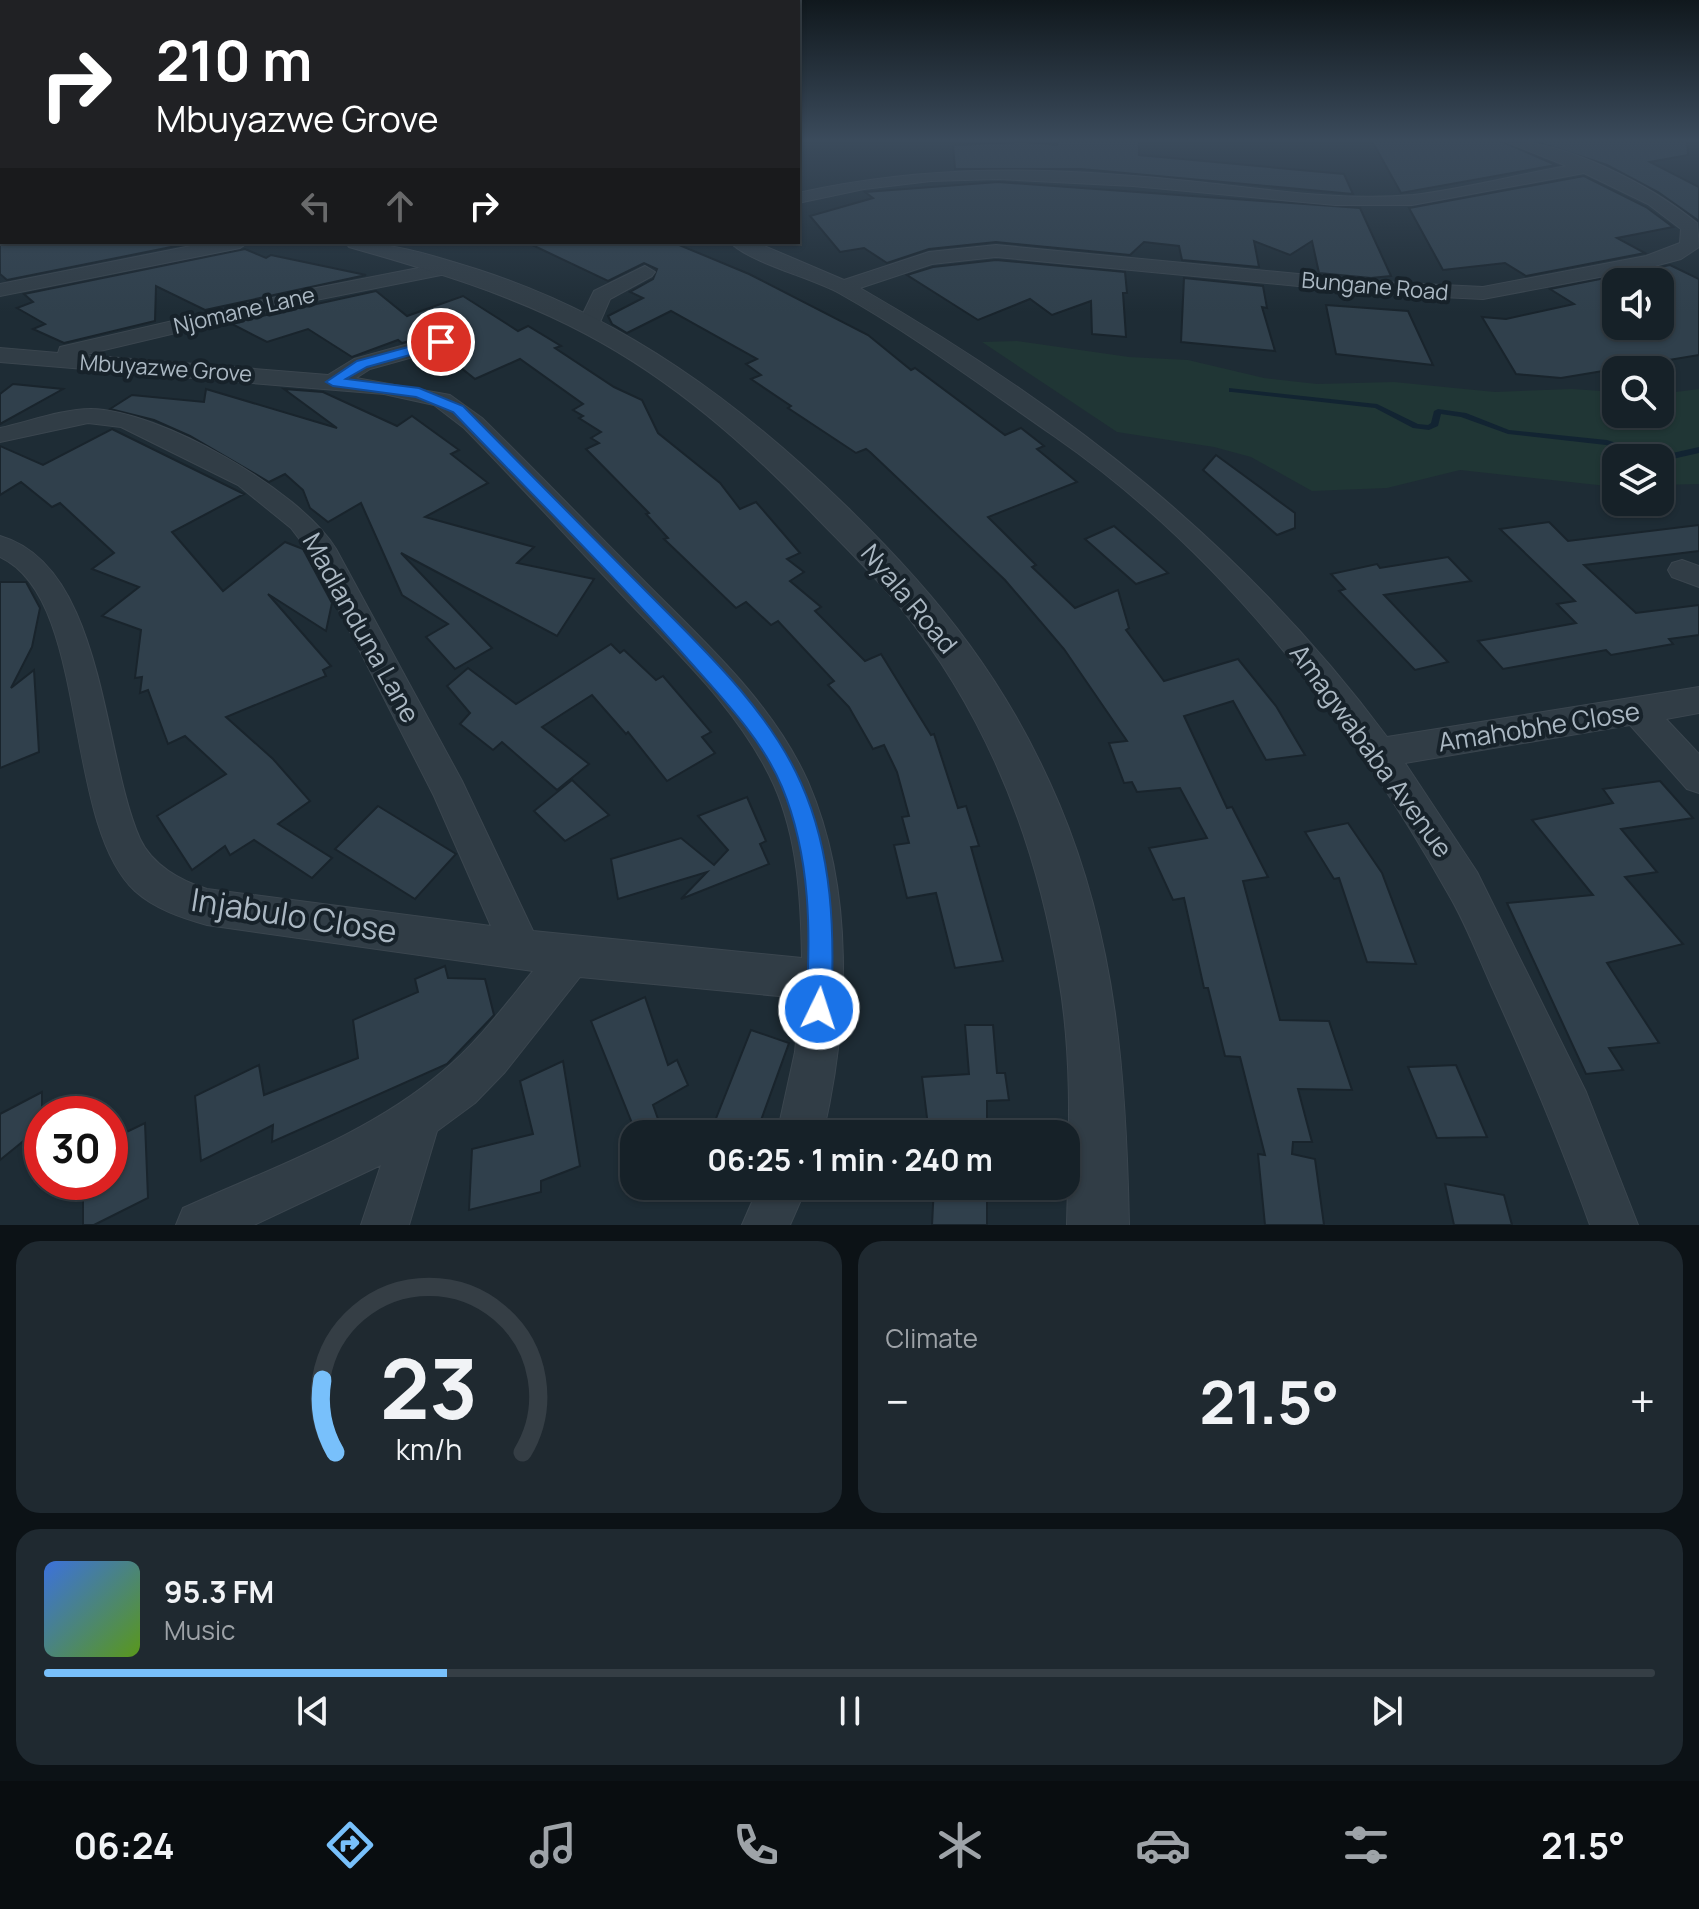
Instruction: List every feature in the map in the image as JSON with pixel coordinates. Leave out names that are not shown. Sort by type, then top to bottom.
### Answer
[{"type":"street","points":[[1311,198],[1388,201],[1405,198]]},
{"type":"street","name":"Bungane Road","points":[[843,287],[921,260],[996,251],[1381,288],[1483,293],[1647,262],[1674,255],[1690,246],[1690,227],[1673,211],[1646,198]]},
{"type":"street","points":[[0,290],[230,244]]},
{"type":"street","name":"Nyala Road","points":[[365,244],[526,294],[589,324],[677,376],[767,448],[921,606],[954,649],[990,708],[1047,833],[1079,951],[1094,1041],[1098,1225]]},
{"type":"street","name":"Amagwababa Avenue","points":[[744,244],[843,287],[910,326],[1070,436],[1139,489],[1215,558],[1279,625],[1325,678],[1379,753],[1464,884],[1570,1108],[1614,1225]]},
{"type":"street","name":"Njomane Lane","points":[[41,359],[296,298],[449,268]]},
{"type":"street","points":[[589,324],[601,295],[645,272]]},
{"type":"street","points":[[333,382],[362,364],[441,342]]},
{"type":"street","name":"Mbuyazwe Grove","points":[[0,355],[333,382],[419,393],[458,409],[670,627],[729,693],[773,751],[792,786],[805,824],[815,876],[822,944],[811,1096],[804,1120]]},
{"type":"street","name":"Madlanduna Lane","points":[[0,435],[88,416],[126,420],[247,479],[301,522],[322,549],[417,728],[521,949]]},
{"type":"street","name":"Injabulo Close","points":[[0,546],[36,568],[55,597],[73,642],[123,844],[135,867],[153,886],[181,900],[207,907],[571,956],[821,980]]},
{"type":"street","name":"Amahobhe Close","points":[[1379,753],[1699,700]]},
{"type":"street","points":[[1639,712],[1699,778]]},
{"type":"street","points":[[200,1225],[361,1149],[419,1117],[459,1086],[491,1055],[571,956]]},
{"type":"street","points":[[385,1225],[419,1117]]},
{"type":"street","points":[[766,1225],[777,1200]]},
{"type":"green space","points":[[1017,341],[1129,357],[1188,360],[1264,378],[1317,384],[1394,382],[1495,392],[1602,391],[1602,428],[1674,428],[1674,392],[1699,389],[1699,484],[1674,485],[1674,444],[1602,444],[1602,485],[1460,470],[1387,488],[1312,491],[1251,457],[1214,447],[1117,432],[982,342]]},
{"type":"building","points":[[872,198],[1223,198],[1360,208],[1391,276],[1371,278],[1319,273],[1312,241],[1290,255],[1254,241],[1259,267],[1182,260],[1179,246],[1144,242],[1130,255],[996,242],[929,249],[887,263],[864,248],[840,252],[810,216]]},
{"type":"building","points":[[1463,198],[1628,198],[1673,227],[1617,238],[1645,253],[1526,276],[1505,263],[1443,270],[1409,208]]},
{"type":"building","points":[[1667,198],[1699,198],[1699,221]]},
{"type":"building","points":[[0,244],[186,244],[7,280],[0,274]]},
{"type":"building","points":[[530,244],[677,244],[749,274],[868,335],[911,370],[915,368],[1005,435],[1021,428],[1044,446],[1037,449],[1077,482],[988,517],[1036,565],[1032,567],[1075,608],[1118,590],[1129,628],[1126,630],[1164,681],[1238,659],[1276,706],[1305,755],[1266,760],[1233,701],[1184,716],[1227,808],[1232,807],[1268,877],[1243,881],[1280,1020],[1329,1021],[1352,1090],[1298,1089],[1312,1142],[1293,1142],[1292,1154],[1315,1159],[1324,1225],[1265,1225],[1258,1154],[1265,1155],[1240,1057],[1225,1056],[1208,988],[1204,988],[1184,898],[1173,900],[1149,848],[1207,838],[1180,788],[1137,792],[1132,782],[1124,783],[1109,743],[1127,741],[1064,649],[1005,580],[870,452],[866,449],[856,453],[788,408],[791,406],[751,379],[761,375],[746,364],[757,359],[671,311],[627,333],[612,324],[608,316],[643,298],[630,292],[653,279],[657,269],[644,263],[608,281]]},
{"type":"building","points":[[245,249],[266,258],[271,255],[366,275],[205,310],[156,286],[155,321],[64,343],[33,329],[45,324],[17,308],[33,302],[24,294]]},
{"type":"building","points":[[996,260],[1125,272],[1126,337],[1092,334],[1091,301],[1052,315],[1030,299],[978,320],[907,275],[933,267]]},
{"type":"building","points":[[1670,265],[1699,279],[1699,355],[1674,359],[1674,356],[1602,356],[1602,371],[1561,378],[1516,374],[1482,317],[1506,319],[1574,304],[1550,289],[1602,279],[1602,340],[1674,340],[1674,268],[1655,268]]},
{"type":"building","points":[[1184,278],[1263,286],[1267,308],[1262,307],[1275,351],[1181,342]]},
{"type":"building","points":[[376,291],[407,316],[463,296],[518,331],[528,326],[561,346],[555,348],[614,387],[642,400],[658,433],[720,483],[740,509],[756,502],[800,553],[787,559],[804,572],[790,581],[821,607],[815,611],[865,661],[881,654],[931,735],[934,734],[958,808],[966,806],[979,846],[971,847],[1003,961],[955,968],[936,893],[907,898],[894,845],[909,843],[902,817],[909,816],[897,772],[884,745],[873,749],[849,707],[828,685],[834,681],[778,621],[771,625],[746,602],[736,608],[664,539],[668,538],[646,514],[649,513],[586,449],[599,443],[591,438],[601,432],[579,418],[583,416],[573,410],[583,404],[520,359],[475,379],[446,356],[431,363],[423,357],[450,350],[455,344],[452,335],[442,332],[402,343],[398,340],[352,357],[308,329],[267,342],[230,323]]},
{"type":"building","points":[[1326,305],[1408,311],[1433,365],[1336,354]]},
{"type":"building","points":[[13,384],[63,389],[0,424],[0,394]]},
{"type":"building","points":[[206,389],[337,428],[284,389],[323,392],[397,426],[412,416],[459,450],[451,454],[488,483],[425,517],[534,547],[517,563],[594,579],[557,636],[401,553],[492,648],[455,669],[426,637],[448,624],[402,595],[361,503],[328,522],[310,508],[303,490],[285,474],[269,482],[190,436],[154,420],[110,409],[132,395],[204,402]]},
{"type":"building","points":[[112,429],[244,494],[172,532],[223,591],[285,542],[303,549],[332,603],[326,631],[268,594],[331,666],[323,670],[326,676],[226,717],[273,759],[310,801],[278,824],[332,858],[312,878],[254,840],[230,855],[225,846],[192,870],[157,816],[226,774],[185,736],[168,744],[148,690],[140,693],[142,677],[135,678],[141,630],[102,616],[139,587],[92,569],[114,553],[60,503],[52,507],[21,482],[0,495],[0,446],[43,465]]},
{"type":"building","points":[[1216,455],[1295,513],[1295,528],[1277,535],[1203,470]]},
{"type":"building","points":[[1549,522],[1568,541],[1699,525],[1699,551],[1584,565],[1636,613],[1699,605],[1699,635],[1669,639],[1673,644],[1611,655],[1606,650],[1503,669],[1478,641],[1576,623],[1557,604],[1575,601],[1500,529]]},
{"type":"building","points":[[1114,526],[1168,573],[1136,584],[1085,539]]},
{"type":"building","points":[[1448,557],[1471,581],[1384,595],[1448,662],[1415,670],[1339,591],[1345,589],[1331,574],[1377,564],[1380,568]]},
{"type":"building","points":[[0,582],[26,582],[40,608],[32,647],[11,688],[34,670],[39,752],[0,768]]},
{"type":"building","points":[[611,644],[620,653],[624,650],[656,680],[663,676],[711,732],[702,737],[715,753],[667,781],[628,732],[626,734],[592,695],[542,727],[589,764],[557,790],[502,742],[493,750],[460,724],[470,713],[447,686],[468,668],[516,704]]},
{"type":"building","points":[[572,780],[609,815],[565,841],[534,811]]},
{"type":"building","points":[[1660,781],[1693,818],[1621,829],[1657,872],[1625,877],[1683,944],[1607,963],[1659,1043],[1609,1048],[1623,1070],[1586,1074],[1507,903],[1593,895],[1532,820],[1613,803],[1603,789]]},
{"type":"building","points":[[747,797],[766,841],[760,844],[769,864],[681,899],[707,872],[618,899],[611,859],[681,838],[714,865],[728,850],[698,816]]},
{"type":"building","points":[[378,806],[456,854],[415,899],[335,849]]},
{"type":"building","points":[[1348,823],[1382,873],[1416,964],[1367,962],[1339,878],[1334,879],[1305,832]]},
{"type":"building","points":[[445,966],[448,978],[485,979],[494,1015],[447,1064],[272,1142],[273,1125],[201,1161],[195,1096],[259,1065],[264,1095],[358,1058],[353,1020],[418,992],[415,979]]},
{"type":"building","points":[[645,997],[668,1065],[677,1060],[688,1085],[653,1105],[658,1119],[631,1120],[591,1021]]},
{"type":"building","points":[[965,1025],[993,1025],[997,1073],[1005,1073],[1009,1100],[987,1101],[987,1120],[927,1120],[922,1077],[969,1074]]},
{"type":"building","points":[[751,1030],[789,1043],[761,1120],[715,1120]]},
{"type":"building","points":[[563,1061],[580,1166],[541,1181],[541,1192],[469,1210],[472,1149],[533,1134],[520,1081]]},
{"type":"building","points":[[1456,1065],[1487,1137],[1437,1138],[1408,1067]]},
{"type":"building","points":[[24,1101],[24,1141],[0,1160],[0,1114]]},
{"type":"building","points":[[145,1123],[148,1198],[94,1225],[83,1225],[83,1200],[128,1200],[128,1131]]},
{"type":"building","points":[[1445,1184],[1504,1195],[1512,1225],[1454,1225]]},
{"type":"building","points":[[933,1200],[987,1200],[987,1225],[932,1225]]},
{"type":"waterway","points":[[1232,390],[1377,406],[1416,426],[1429,428],[1435,424],[1438,411],[1463,415],[1508,432],[1607,443],[1646,456],[1668,457],[1699,450]]},
{"type":"route","points":[[441,342],[362,364],[333,382],[419,393],[458,409],[670,627],[729,693],[773,751],[792,786],[805,824],[815,876],[822,944],[819,1009]]}]
